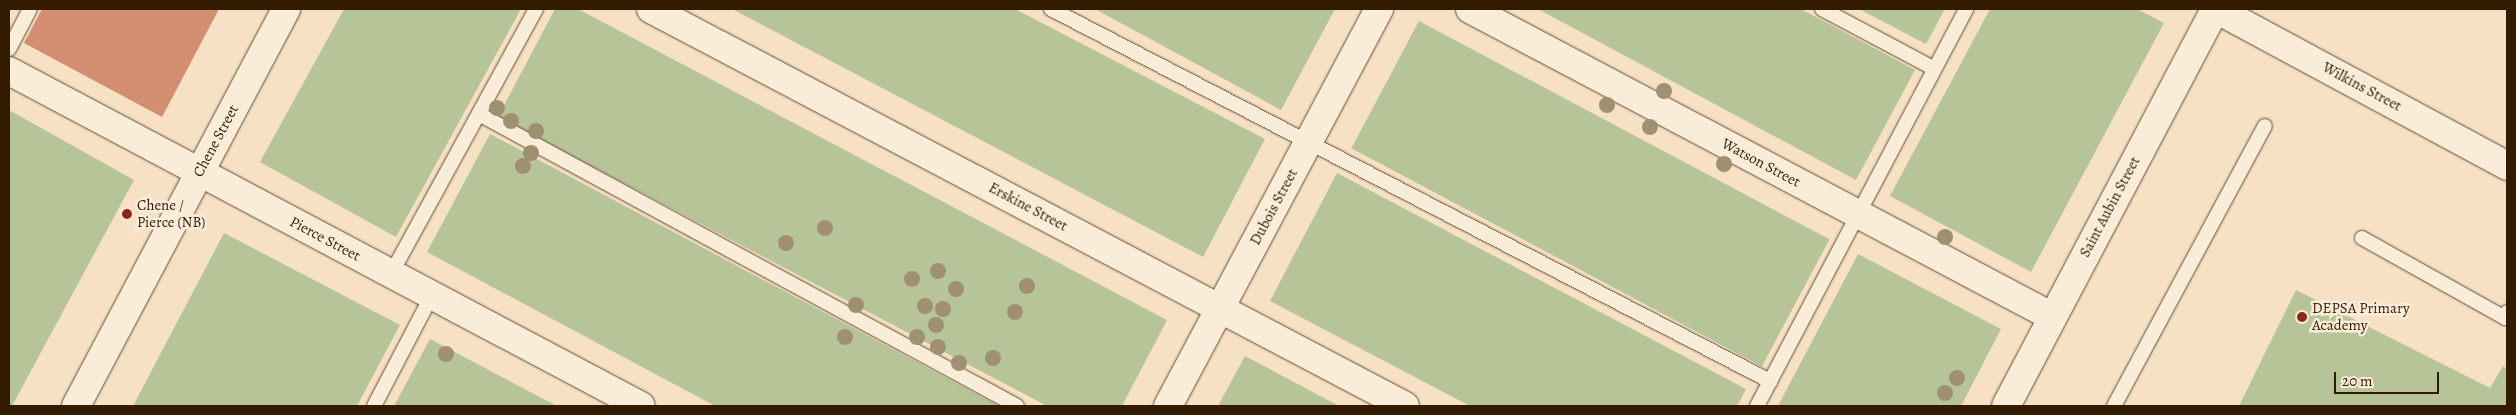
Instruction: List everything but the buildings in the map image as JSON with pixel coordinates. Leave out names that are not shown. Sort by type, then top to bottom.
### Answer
[{"type":"street","name":"Chene Street","points":[[76,406],[286,9]]},
{"type":"street","name":"Erskine Street","points":[[651,9],[1405,406]]},
{"type":"street","name":"Dubois Street","points":[[1168,406],[1379,9]]},
{"type":"street","name":"Watson Street","points":[[1470,9],[2053,317]]},
{"type":"street","name":"Wilkins Street","points":[[2216,9],[2507,166]]},
{"type":"street","name":"Saint Aubin Street","points":[[2006,406],[2216,9]]},
{"type":"street","name":"Pierce Street","points":[[9,71],[642,406]]},
{"type":"lane","points":[[9,49],[30,9]]},
{"type":"lane","points":[[391,274],[536,9]]},
{"type":"lane","points":[[1051,9],[1307,144],[1770,381]]},
{"type":"lane","points":[[1822,9],[1933,68]]},
{"type":"lane","points":[[1757,406],[1933,68],[1966,9]]},
{"type":"lane","points":[[478,114],[1017,406]]},
{"type":"lane","points":[[2114,406],[2265,126]]},
{"type":"lane","points":[[2362,238],[2505,318],[2507,312]]},
{"type":"lane","points":[[374,406],[432,295]]},
{"type":"green space","points":[[344,9],[521,9],[396,237],[260,162]]},
{"type":"green space","points":[[555,9],[578,9],[1167,320],[1122,406],[1047,406],[498,117]]},
{"type":"green space","points":[[732,9],[1015,9],[1265,139],[1203,257]]},
{"type":"green space","points":[[1095,9],[1335,9],[1281,110]]},
{"type":"green space","points":[[1538,9],[1801,9],[1915,70],[1856,180]]},
{"type":"green space","points":[[1859,9],[1945,9],[1926,44]]},
{"type":"green space","points":[[1990,9],[2137,9],[2164,23],[2031,272],[1890,196]]},
{"type":"green space","points":[[1419,21],[1830,239],[1762,366],[1351,148]]},
{"type":"green space","points":[[9,110],[134,180],[12,406],[9,406]]},
{"type":"green space","points":[[490,134],[999,406],[715,406],[427,252]]},
{"type":"green space","points":[[1337,173],[1746,389],[1737,406],[1470,406],[1270,301]]},
{"type":"green space","points":[[224,233],[400,325],[357,406],[133,406]]},
{"type":"green space","points":[[1858,254],[2001,329],[1961,406],[1778,406]]},
{"type":"green space","points":[[2296,290],[2490,388],[2503,366],[2507,369],[2507,406],[2239,406]]},
{"type":"green space","points":[[430,339],[557,406],[394,406]]},
{"type":"green space","points":[[1245,356],[1339,406],[1218,406]]},
{"type":"place","name":"Chene / Pierce (NB)","points":[[127,214]]},
{"type":"place","name":"DEPSA Primary Academy","points":[[2302,317]]}]
